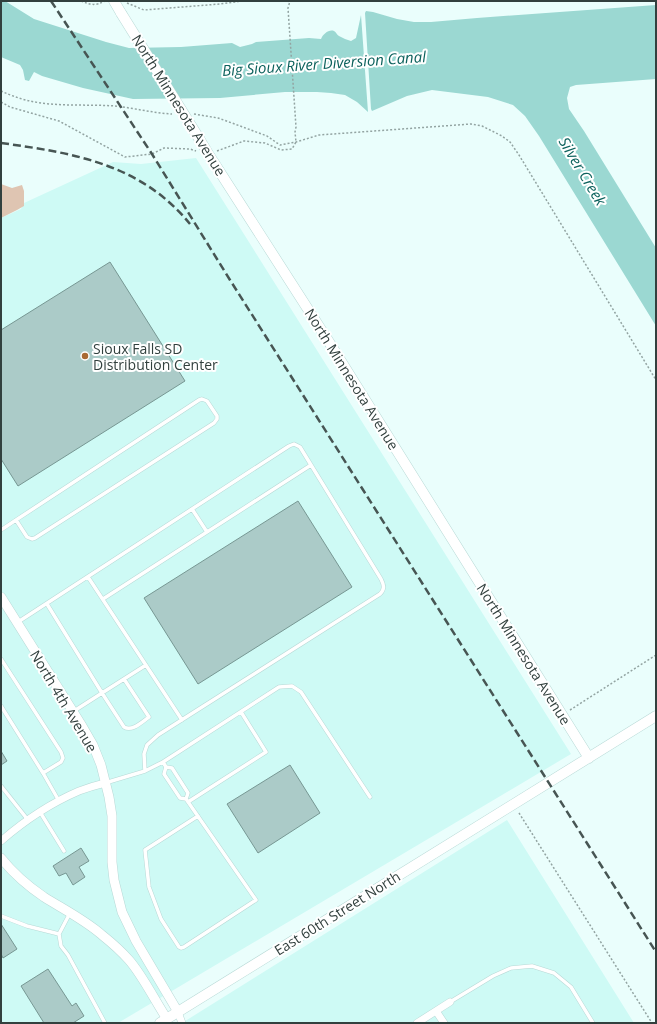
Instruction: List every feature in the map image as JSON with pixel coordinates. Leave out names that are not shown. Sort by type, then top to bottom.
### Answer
[{"type":"main road","name":"North Minnesota Avenue","points":[[114,1],[209,155],[589,758]]},
{"type":"main road","name":"East 60th Street North","points":[[166,1022],[178,1012],[656,716]]},
{"type":"street","name":"North 4th Avenue","points":[[1,597],[93,745],[102,766],[112,816],[112,862],[114,880],[122,912],[136,941],[178,1012]]},
{"type":"street","points":[[1,841],[28,820],[59,801],[80,791],[106,783]]},
{"type":"street","points":[[1,858],[14,873],[30,887],[90,925],[129,961],[166,1022]]},
{"type":"street","points":[[417,1023],[450,1002]]},
{"type":"street","points":[[436,1011],[444,1023]]},
{"type":"street","points":[[178,1012],[182,1023]]},
{"type":"lane","points":[[1,530],[16,520],[199,400],[202,399],[207,401],[217,416],[214,423],[35,538],[32,539],[27,537],[16,520]]},
{"type":"lane","points":[[17,623],[289,446],[294,444],[300,447],[381,579],[384,585],[383,591],[158,735],[147,745],[144,754],[145,771]]},
{"type":"lane","points":[[103,599],[311,465]]},
{"type":"lane","points":[[192,509],[207,532]]},
{"type":"lane","points":[[88,577],[182,720]]},
{"type":"lane","points":[[47,604],[124,726],[131,728],[149,717],[124,679]]},
{"type":"lane","points":[[1,659],[57,746],[63,758],[61,762],[43,773]]},
{"type":"lane","points":[[73,712],[146,665]]},
{"type":"lane","points":[[106,783],[145,771],[163,762],[279,687],[292,686],[301,692],[370,797]]},
{"type":"lane","points":[[1,706],[59,801]]},
{"type":"lane","points":[[187,801],[266,752],[241,712]]},
{"type":"lane","points":[[163,762],[166,767],[164,774],[180,798],[187,801],[198,816],[256,900],[181,948],[161,919],[149,887],[145,850],[198,816]]},
{"type":"lane","points":[[166,767],[172,768],[188,792],[187,801]]},
{"type":"lane","points":[[1,786],[28,820]]},
{"type":"lane","points":[[40,812],[64,851]]},
{"type":"lane","points":[[70,912],[59,934],[62,946],[105,1023]]},
{"type":"lane","points":[[1,916],[27,926],[59,934]]},
{"type":"lane","points":[[450,1002],[493,976],[511,968],[532,966],[554,973],[571,987],[593,1023]]},
{"type":"path","points":[[81,1],[92,5],[98,5],[105,1]]},
{"type":"path","points":[[127,3],[144,10],[242,1]]},
{"type":"path","points":[[1,102],[10,107],[59,122],[125,157],[152,154],[164,148],[190,149],[209,155],[244,141],[265,143],[281,150],[292,149],[296,142],[296,127],[288,8],[290,1]]},
{"type":"path","points":[[1,91],[29,101],[46,104],[128,107],[162,114],[175,114]]},
{"type":"path","points":[[190,114],[218,118],[266,136],[280,145],[319,135],[470,124],[482,126],[502,136],[510,142],[519,155],[656,380]]},
{"type":"path","points":[[562,715],[656,655]]},
{"type":"path","points":[[514,804],[652,1023]]},
{"type":"shaded area","points":[[196,158],[571,754],[118,1023],[1,1023],[1,218],[21,209],[24,203],[113,162],[141,164]]},
{"type":"shaded area","points":[[1,184],[12,188],[22,185],[24,191],[24,206],[1,218]]},
{"type":"shaded area","points":[[507,820],[634,1023],[182,1023]]},
{"type":"water","name":"Big Sioux River Diversion Canal","points":[[1,1],[5,1],[34,19],[129,48],[181,47],[232,43],[240,47],[256,42],[309,38],[321,39],[326,32],[330,31],[335,31],[339,36],[351,41],[356,38],[361,15],[368,112],[357,102],[345,95],[331,93],[285,92],[220,98],[133,99],[83,88],[42,76],[34,72],[29,81],[25,80],[23,70],[20,65],[1,57]]},
{"type":"water","name":"Silver Creek","points":[[656,5],[656,79],[576,85],[570,87],[567,98],[569,109],[656,248],[656,326],[539,136],[525,116],[513,105],[488,97],[432,90],[407,96],[372,111],[365,13],[366,11],[373,12],[414,22],[431,22]]},
{"type":"building","name":"Sioux Falls SD Distribution Center","points":[[110,262],[185,381],[18,486],[1,459],[1,330]]},
{"type":"building","points":[[298,501],[352,587],[198,684],[144,598]]},
{"type":"building","points":[[1,751],[7,761],[1,765]]},
{"type":"building","points":[[290,765],[320,813],[258,853],[227,804]]},
{"type":"building","points":[[81,848],[89,861],[79,867],[85,877],[73,885],[66,873],[59,876],[53,866]]},
{"type":"building","points":[[1,924],[17,949],[3,958],[1,954]]},
{"type":"building","points":[[48,969],[72,1006],[76,1003],[84,1016],[73,1023],[44,1023],[21,986]]},
{"type":"railway","points":[[51,1],[152,154],[230,280],[656,952]]},
{"type":"railway","points":[[1,143],[54,151],[80,157],[128,175],[150,187],[171,204],[190,224]]},
{"type":"place","name":"Sioux Falls SD Distribution Center","points":[[85,356]]}]
